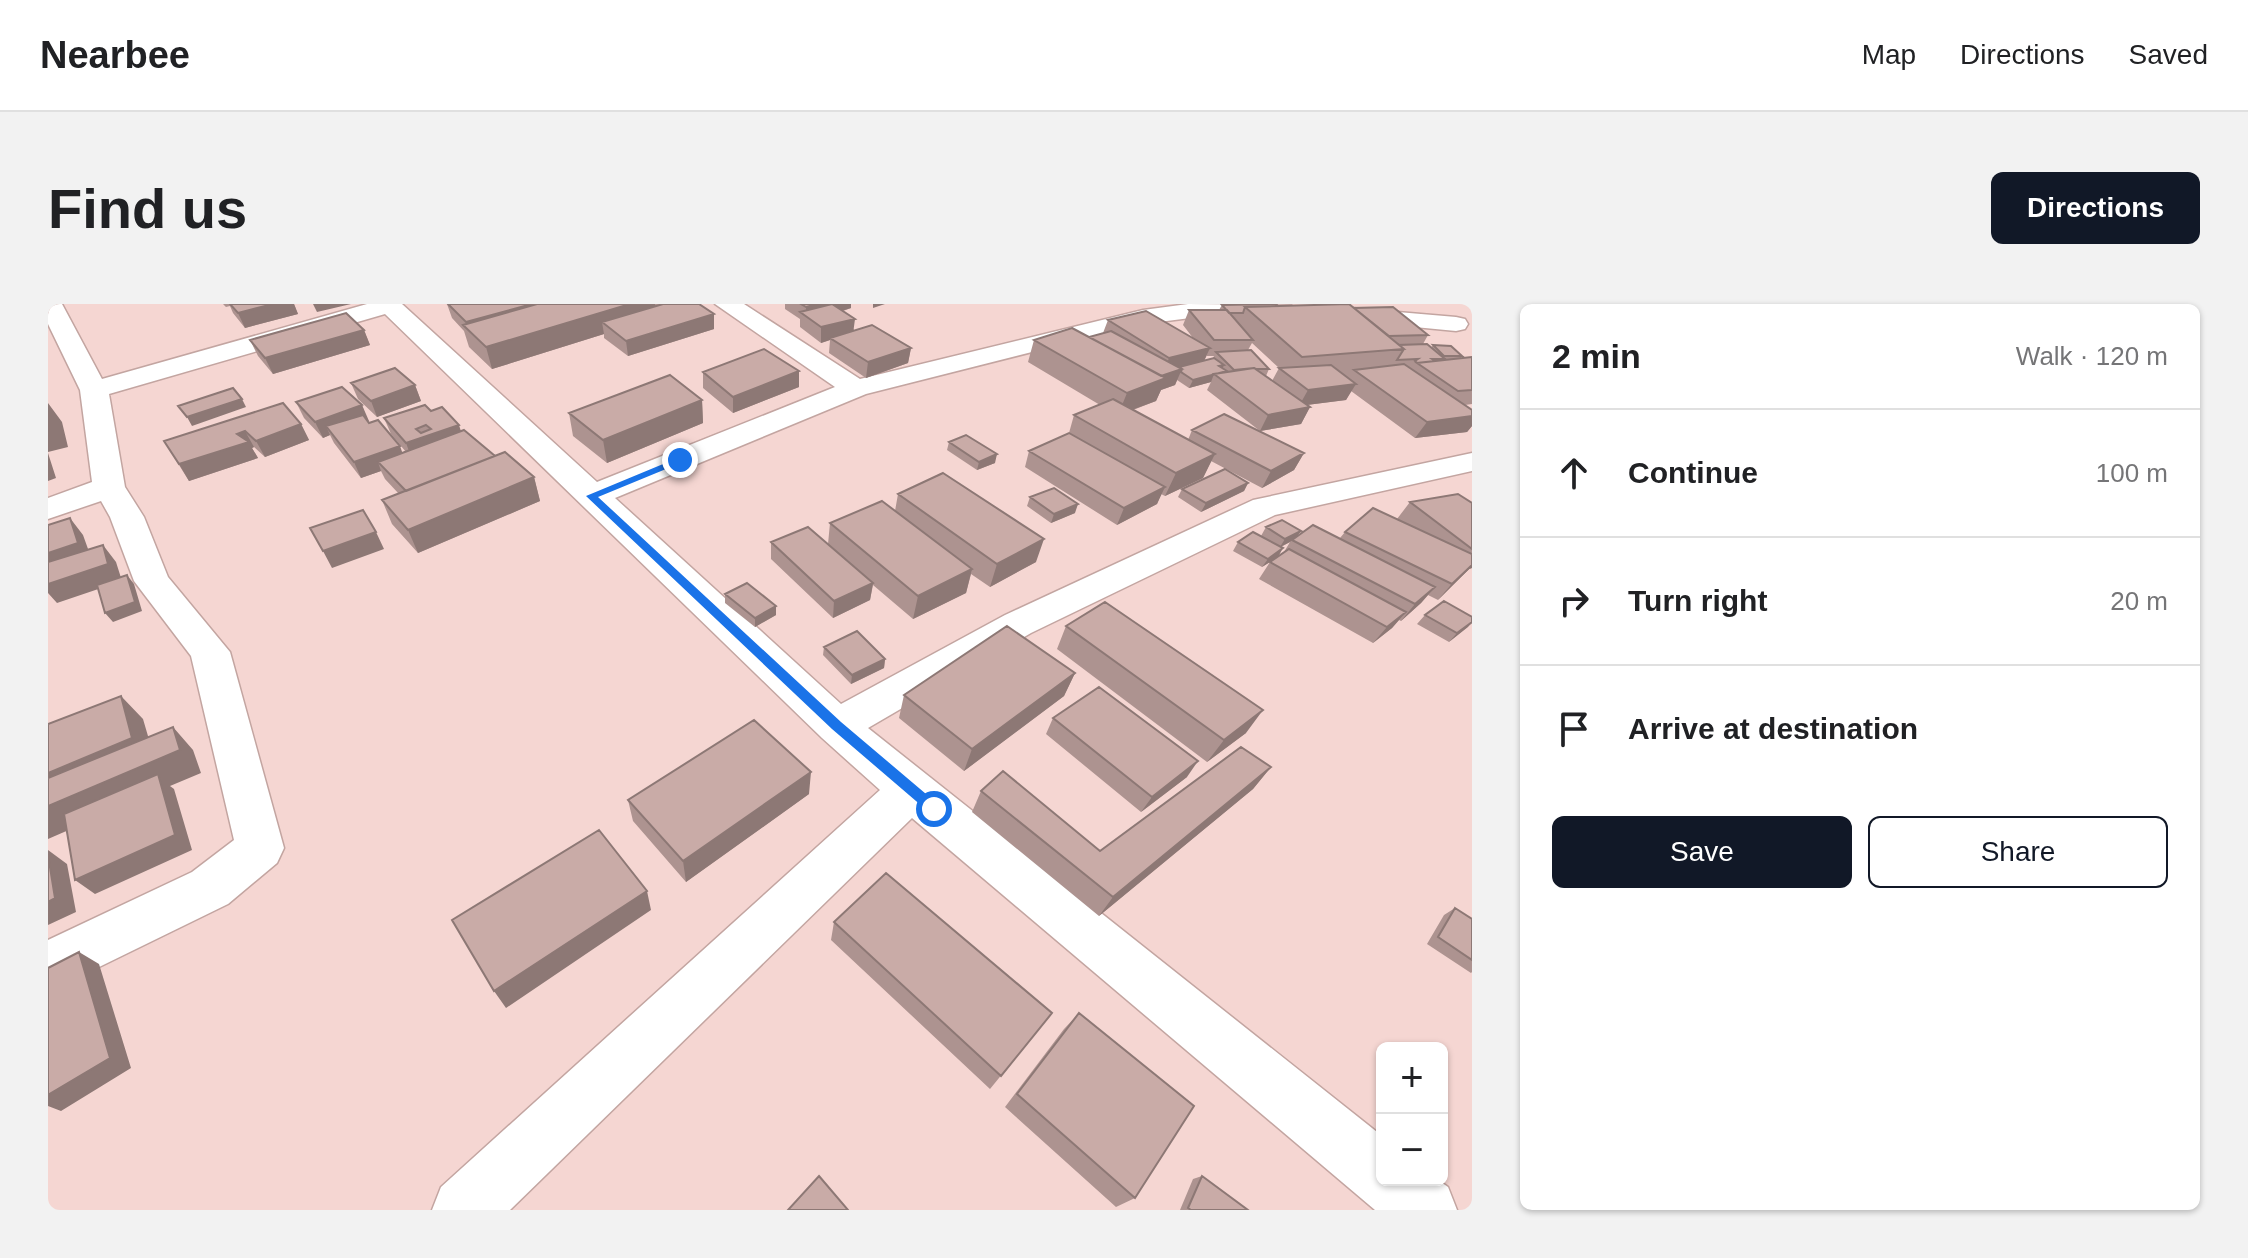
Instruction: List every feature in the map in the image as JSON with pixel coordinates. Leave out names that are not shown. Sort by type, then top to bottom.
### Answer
[{"type":"street","points":[[48,967],[210,888],[260,848],[210,652],[152,581],[127,517],[109,487],[94,390],[50,304]]},
{"type":"street","points":[[727,304],[856,388]]},
{"type":"street","points":[[1436,304],[1464,329]]},
{"type":"street","points":[[94,390],[389,305],[837,726],[1376,1170]]},
{"type":"street","points":[[591,496],[856,388],[1143,317],[1230,306],[1464,329]]},
{"type":"street","points":[[837,726],[1018,624],[1265,507],[1472,462]]},
{"type":"street","points":[[48,509],[109,487]]},
{"type":"street","points":[[464,1210],[911,790]]},
{"type":"street","points":[[1395,1186],[1425,1210]]},
{"type":"building","points":[[230,304],[273,304],[238,313]]},
{"type":"building","points":[[448,304],[532,304],[466,322]]},
{"type":"building","points":[[537,304],[630,304],[486,347],[463,325]]},
{"type":"building","points":[[663,304],[699,304],[714,314],[626,341],[602,322]]},
{"type":"building","points":[[832,304],[855,319],[821,327],[800,312]]},
{"type":"building","points":[[1349,304],[1404,349],[1302,357],[1245,307]]},
{"type":"building","points":[[1222,305],[1278,306],[1245,307],[1243,313],[1229,313]]},
{"type":"building","points":[[1393,307],[1428,335],[1389,336],[1354,308]]},
{"type":"building","points":[[1189,310],[1227,310],[1253,340],[1214,340]]},
{"type":"building","points":[[1146,311],[1210,348],[1169,358],[1108,320]]},
{"type":"building","points":[[346,313],[364,330],[265,358],[250,340]]},
{"type":"building","points":[[872,325],[911,348],[868,362],[830,338]]},
{"type":"building","points":[[1072,328],[1166,378],[1127,393],[1034,340]]},
{"type":"building","points":[[1111,331],[1182,369],[1161,376],[1089,337]]},
{"type":"building","points":[[1427,344],[1445,359],[1417,363],[1415,361],[1418,359],[1397,360],[1404,349],[1399,345]]},
{"type":"building","points":[[1433,345],[1451,346],[1462,356],[1444,356]]},
{"type":"building","points":[[764,349],[799,371],[733,397],[703,372]]},
{"type":"building","points":[[1251,350],[1269,369],[1234,370],[1216,352]]},
{"type":"building","points":[[1472,357],[1472,390],[1458,391],[1417,363]]},
{"type":"building","points":[[1214,358],[1227,371],[1193,380],[1179,367]]},
{"type":"building","points":[[1404,364],[1472,410],[1472,416],[1427,422],[1354,370]]},
{"type":"building","points":[[1331,365],[1356,384],[1308,390],[1279,368]]},
{"type":"building","points":[[395,368],[415,385],[371,401],[351,383]]},
{"type":"building","points":[[1254,368],[1310,407],[1268,415],[1214,374]]},
{"type":"building","points":[[670,375],[702,400],[603,440],[569,413]]},
{"type":"building","points":[[342,387],[362,405],[315,422],[296,402]]},
{"type":"building","points":[[233,388],[242,399],[187,417],[178,406]]},
{"type":"building","points":[[1113,399],[1215,454],[1176,473],[1074,415]]},
{"type":"building","points":[[283,403],[301,424],[256,441],[245,431],[237,434],[249,442],[179,464],[164,441]]},
{"type":"building","points":[[425,405],[431,411],[442,407],[459,425],[406,443],[384,418]],"holes":[[[426,425],[431,429],[421,433],[416,429]]]},
{"type":"building","points":[[1224,414],[1304,453],[1271,471],[1192,430]]},
{"type":"building","points":[[363,415],[369,423],[378,420],[400,446],[354,462],[326,426]]},
{"type":"building","points":[[464,430],[495,456],[406,491],[378,462]]},
{"type":"building","points":[[1069,433],[1165,487],[1124,508],[1029,451]]},
{"type":"building","points":[[966,435],[997,454],[979,462],[949,442]]},
{"type":"building","points":[[505,452],[534,477],[408,530],[382,500]]},
{"type":"building","points":[[1225,469],[1248,483],[1206,503],[1182,489]]},
{"type":"building","points":[[943,473],[1044,539],[997,564],[898,494]]},
{"type":"building","points":[[1054,488],[1078,504],[1054,514],[1030,497]]},
{"type":"building","points":[[1458,494],[1472,503],[1472,549],[1410,502]]},
{"type":"building","points":[[882,501],[972,569],[918,596],[830,523]]},
{"type":"building","points":[[1373,508],[1472,554],[1472,565],[1452,584],[1345,532]]},
{"type":"building","points":[[363,510],[376,532],[323,551],[310,528]]},
{"type":"building","points":[[70,518],[78,543],[48,553],[48,525]]},
{"type":"building","points":[[1282,520],[1301,531],[1285,539],[1266,527]]},
{"type":"building","points":[[1313,525],[1435,587],[1415,604],[1292,540]]},
{"type":"building","points":[[808,527],[873,583],[834,601],[771,542]]},
{"type":"building","points":[[1253,532],[1283,548],[1268,559],[1238,542]]},
{"type":"building","points":[[103,545],[108,564],[48,584],[48,562]]},
{"type":"building","points":[[1289,549],[1406,612],[1387,627],[1270,562]]},
{"type":"building","points":[[127,575],[135,602],[105,613],[97,585]]},
{"type":"building","points":[[747,583],[776,606],[755,618],[725,594]]},
{"type":"building","points":[[1444,601],[1472,617],[1472,622],[1457,633],[1425,615]]},
{"type":"building","points":[[1105,602],[1263,710],[1224,740],[1066,626]]},
{"type":"building","points":[[1007,626],[1075,673],[972,749],[904,695]]},
{"type":"building","points":[[857,631],[885,659],[852,675],[824,647]]},
{"type":"building","points":[[1099,687],[1198,761],[1152,797],[1053,718]]},
{"type":"building","points":[[121,696],[132,738],[48,773],[48,724]]},
{"type":"building","points":[[754,720],[811,772],[683,861],[628,800]]},
{"type":"building","points":[[173,727],[180,750],[48,806],[48,778]]},
{"type":"building","points":[[1241,747],[1271,767],[1113,897],[981,791],[1003,771],[1100,851]]},
{"type":"building","points":[[158,774],[175,835],[75,880],[64,814]]},
{"type":"building","points":[[599,830],[647,891],[494,991],[452,920]]},
{"type":"building","points":[[48,855],[55,898],[48,902]]},
{"type":"building","points":[[886,873],[1052,1013],[1001,1076],[834,922]]},
{"type":"building","points":[[1455,908],[1472,919],[1472,960],[1438,937]]},
{"type":"building","points":[[79,952],[110,1058],[48,1095],[48,968]]},
{"type":"building","points":[[1079,1013],[1194,1106],[1135,1198],[1017,1094]]},
{"type":"building","points":[[819,1176],[848,1210],[788,1210]]},
{"type":"building","points":[[1202,1176],[1248,1210],[1188,1208]]},
{"type":"route","points":[[680,460],[591,496],[837,726],[934,809]]}]
